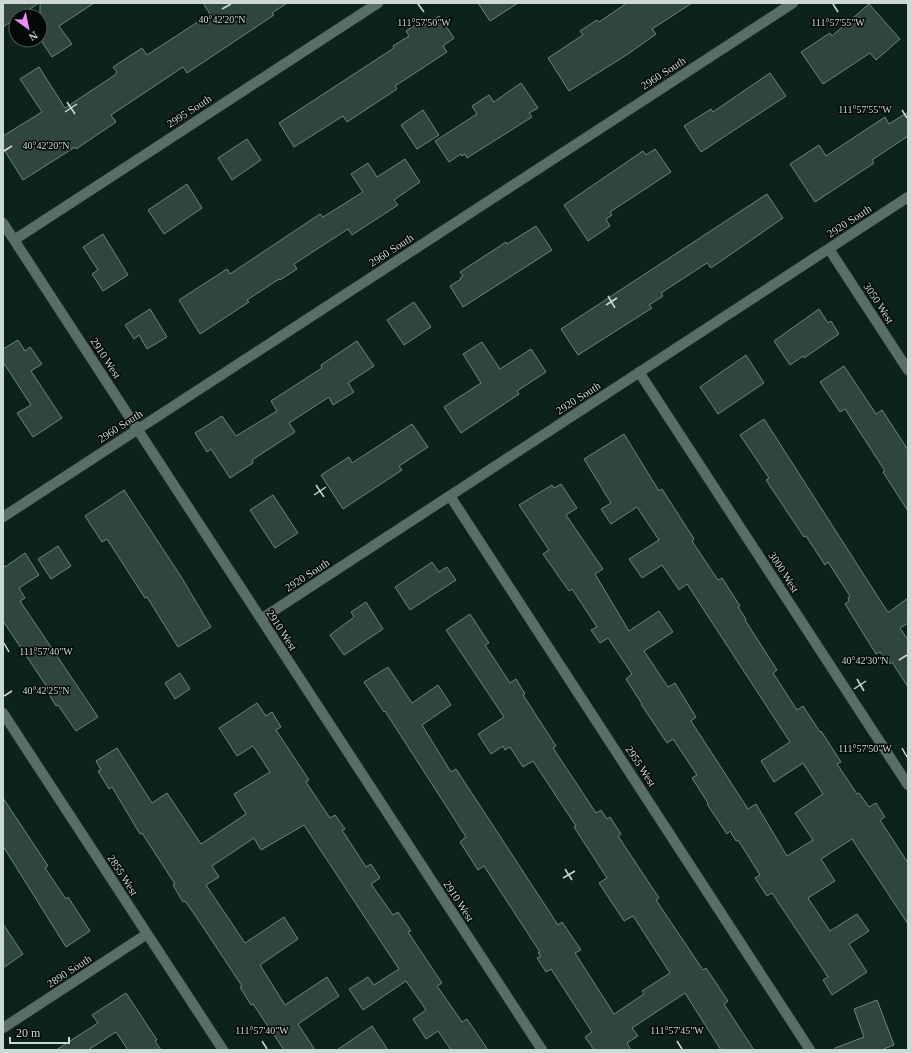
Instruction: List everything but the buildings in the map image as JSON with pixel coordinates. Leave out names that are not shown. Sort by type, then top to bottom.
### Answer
[{"type":"street","name":"2995 South","points":[[14,240],[378,3]]},
{"type":"street","name":"2960 South","points":[[3,516],[793,3]]},
{"type":"street","name":"2920 South","points":[[261,619],[908,197]]},
{"type":"street","name":"2910 West","points":[[3,223],[542,1050]]},
{"type":"street","name":"3050 West","points":[[829,248],[908,370]]},
{"type":"street","name":"3000 West","points":[[639,372],[908,785]]},
{"type":"street","name":"2955 West","points":[[450,496],[810,1050]]},
{"type":"street","name":"2855 West","points":[[3,713],[223,1050]]},
{"type":"street","name":"2890 South","points":[[3,1028],[148,934]]}]
